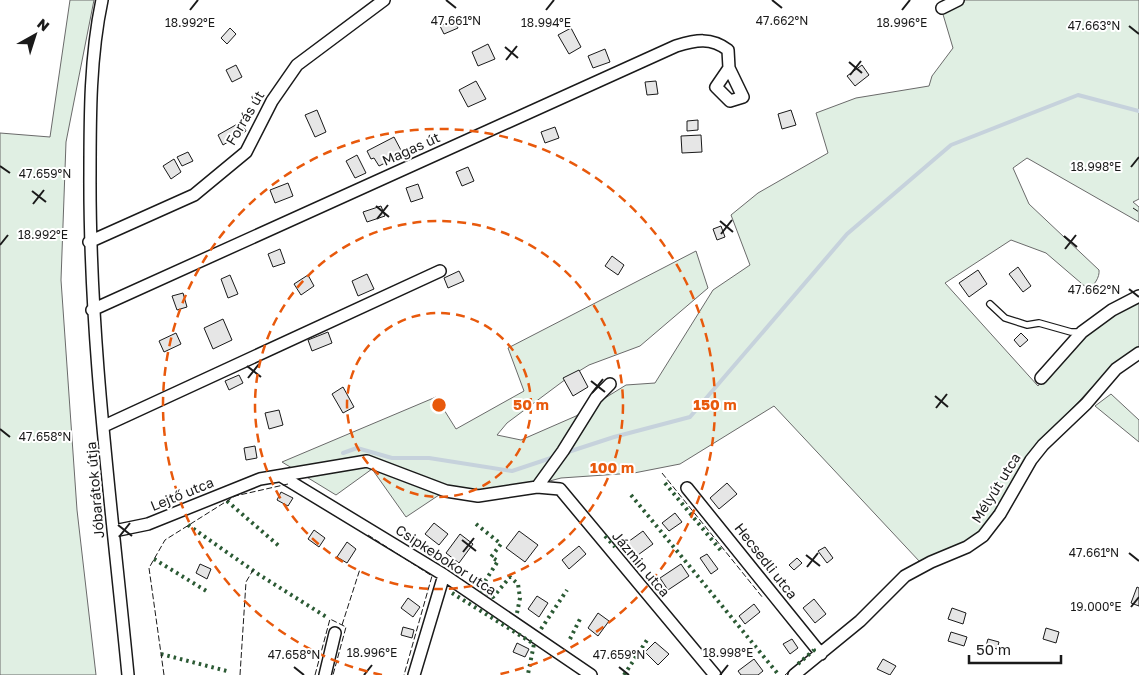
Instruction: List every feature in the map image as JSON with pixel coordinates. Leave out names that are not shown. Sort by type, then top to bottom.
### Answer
[{"type":"street","name":"Jóbarátok útja","points":[[102,0],[89,132],[89,242],[92,310],[128,675]]},
{"type":"street","name":"Forrás út","points":[[89,242],[194,195],[246,152],[272,101],[297,65],[384,0]]},
{"type":"street","points":[[942,8],[958,0]]},
{"type":"street","name":"Magas út","points":[[92,310],[676,46],[698,39],[718,43],[728,50],[729,68]]},
{"type":"street","points":[[104,426],[440,270]]},
{"type":"street","points":[[1041,378],[1082,332],[1112,310],[1139,296]]},
{"type":"street","name":"Mélyút utca","points":[[794,675],[860,621],[905,576],[931,562],[967,547],[983,536],[1000,514],[1031,460],[1043,445],[1086,404],[1116,368],[1139,354]]},
{"type":"street","points":[[537,487],[596,398],[610,384]]},
{"type":"street","name":"Jázmin utca","points":[[281,476],[367,461],[446,491],[478,496],[537,487],[560,489],[715,675]]},
{"type":"street","name":"Lejtő utca","points":[[114,531],[148,524],[260,479],[281,476]]},
{"type":"street","name":"Csipkebokor utca","points":[[281,476],[444,575],[591,675]]},
{"type":"street","name":"Hecsedli utca","points":[[687,488],[821,654]]},
{"type":"street","points":[[414,675],[444,575]]},
{"type":"street","points":[[325,675],[336,633]]},
{"type":"lane","points":[[990,304],[1005,318],[1027,325],[1039,323],[1070,332],[1082,332]]},
{"type":"green space","points":[[70,0],[94,0],[66,142],[61,280],[77,510],[96,675],[0,675],[0,133],[50,137]]},
{"type":"green space","points":[[963,0],[1139,0],[1139,199],[1133,202],[1139,207],[1139,222],[1027,158],[1013,168],[1029,204],[1099,270],[1099,276],[1096,281],[1088,289],[1046,253],[1011,240],[945,283],[1038,386],[1073,342],[1139,300],[1139,347],[1110,368],[1037,446],[977,538],[920,562],[774,406],[680,464],[634,473],[561,478],[489,497],[442,493],[406,517],[372,469],[336,495],[282,462],[436,397],[456,429],[524,391],[508,348],[696,251],[708,288],[640,346],[589,365],[566,379],[507,423],[497,435],[521,440],[576,416],[626,385],[655,383],[713,290],[750,265],[731,215],[758,193],[828,153],[816,113],[856,98],[929,86],[932,76],[953,48],[942,11]]},
{"type":"green space","points":[[1111,394],[1139,420],[1139,442],[1095,406]]},
{"type":"building","points":[[454,20],[458,28],[444,34],[440,26]]},
{"type":"building","points":[[230,28],[236,34],[227,44],[221,38]]},
{"type":"building","points":[[571,28],[581,47],[569,54],[558,35]]},
{"type":"building","points":[[488,44],[495,59],[478,66],[472,52]]},
{"type":"building","points":[[605,49],[610,62],[593,68],[588,56]]},
{"type":"building","points":[[236,65],[242,77],[232,82],[226,70]]},
{"type":"building","points":[[862,65],[869,75],[855,86],[847,76]]},
{"type":"building","points":[[476,81],[486,99],[468,107],[459,90]]},
{"type":"building","points":[[656,81],[658,94],[647,95],[645,82]]},
{"type":"building","points":[[317,110],[326,132],[315,137],[305,115]]},
{"type":"building","points":[[791,110],[796,125],[782,129],[778,114]]},
{"type":"building","points":[[698,120],[698,130],[687,131],[687,121]]},
{"type":"building","points":[[241,122],[246,131],[223,145],[218,135]]},
{"type":"building","points":[[555,127],[559,138],[545,143],[541,132]]},
{"type":"building","points":[[701,135],[702,152],[682,153],[681,136]]},
{"type":"building","points":[[394,137],[403,154],[379,166],[374,158],[371,159],[367,151]]},
{"type":"building","points":[[188,152],[193,161],[182,166],[177,157]]},
{"type":"building","points":[[357,155],[366,173],[355,178],[346,161]]},
{"type":"building","points":[[174,159],[181,172],[171,179],[163,166]]},
{"type":"building","points":[[468,167],[474,181],[462,186],[456,172]]},
{"type":"building","points":[[288,183],[293,196],[275,203],[270,190]]},
{"type":"building","points":[[418,184],[423,198],[411,202],[406,188]]},
{"type":"building","points":[[381,206],[385,216],[367,222],[363,212]]},
{"type":"building","points":[[721,226],[725,237],[717,240],[713,229]]},
{"type":"building","points":[[280,249],[285,263],[273,267],[268,254]]},
{"type":"building","points":[[612,256],[624,265],[618,275],[605,266]]},
{"type":"building","points":[[1018,267],[1031,286],[1023,292],[1009,274]]},
{"type":"building","points":[[978,270],[987,284],[969,297],[959,283]]},
{"type":"building","points":[[459,271],[464,281],[448,288],[444,278]]},
{"type":"building","points":[[367,274],[374,289],[358,296],[352,281]]},
{"type":"building","points":[[230,275],[238,294],[228,298],[221,279]]},
{"type":"building","points":[[308,275],[314,286],[301,295],[294,284]]},
{"type":"building","points":[[183,293],[187,307],[177,310],[172,296]]},
{"type":"building","points":[[223,319],[232,340],[213,349],[204,328]]},
{"type":"building","points":[[328,332],[332,343],[312,351],[308,340]]},
{"type":"building","points":[[176,333],[181,344],[164,352],[159,341]]},
{"type":"building","points":[[1021,333],[1028,340],[1020,347],[1014,340]]},
{"type":"building","points":[[579,370],[588,387],[573,396],[563,378]]},
{"type":"building","points":[[239,375],[243,383],[229,390],[225,381]]},
{"type":"building","points":[[343,387],[354,407],[343,413],[332,394]]},
{"type":"building","points":[[279,410],[283,425],[269,429],[265,413]]},
{"type":"building","points":[[255,446],[257,458],[246,460],[244,448]]},
{"type":"building","points":[[727,483],[737,494],[719,509],[710,498]]},
{"type":"building","points":[[281,492],[293,498],[288,506],[277,500]]},
{"type":"building","points":[[675,513],[682,522],[669,531],[662,523]]},
{"type":"building","points":[[434,523],[448,534],[439,545],[425,534]]},
{"type":"building","points":[[314,530],[325,538],[319,547],[308,539]]},
{"type":"building","points":[[519,531],[538,545],[525,562],[506,548]]},
{"type":"building","points":[[643,531],[653,544],[631,560],[621,547]]},
{"type":"building","points":[[460,534],[473,544],[459,563],[446,553]]},
{"type":"building","points":[[347,542],[356,549],[347,563],[337,557]]},
{"type":"building","points":[[579,546],[586,554],[569,569],[562,560]]},
{"type":"building","points":[[825,547],[833,558],[827,563],[818,551]]},
{"type":"building","points":[[707,554],[718,569],[711,574],[700,558]]},
{"type":"building","points":[[797,558],[802,563],[794,570],[789,565]]},
{"type":"building","points":[[200,564],[211,569],[207,579],[196,573]]},
{"type":"building","points":[[681,564],[689,576],[668,590],[660,578]]},
{"type":"building","points":[[1137,587],[1139,588],[1139,606],[1131,603]]},
{"type":"building","points":[[537,596],[548,603],[539,617],[528,609]]},
{"type":"building","points":[[408,598],[420,607],[413,617],[401,608]]},
{"type":"building","points":[[814,599],[826,614],[815,623],[803,608]]},
{"type":"building","points":[[754,604],[760,612],[745,624],[739,616]]},
{"type":"building","points":[[952,608],[966,613],[963,624],[948,619]]},
{"type":"building","points":[[598,613],[609,621],[598,636],[588,628]]},
{"type":"building","points":[[403,627],[414,630],[412,638],[401,635]]},
{"type":"building","points":[[1046,628],[1059,632],[1056,643],[1043,639]]},
{"type":"building","points":[[951,632],[967,637],[964,646],[948,641]]},
{"type":"building","points":[[792,639],[798,648],[790,654],[783,644]]},
{"type":"building","points":[[988,639],[999,642],[997,649],[986,646]]},
{"type":"building","points":[[655,642],[669,654],[658,665],[645,652]]},
{"type":"building","points":[[517,643],[529,649],[525,657],[513,652]]},
{"type":"building","points":[[754,659],[763,671],[758,675],[741,675],[738,671]]},
{"type":"building","points":[[883,659],[896,666],[890,675],[877,669]]},
{"type":"waterway","points":[[565,453],[614,437],[690,417],[847,234],[951,145],[1078,95],[1139,111]]},
{"type":"waterway","points":[[343,453],[357,448],[392,458],[429,458],[512,471],[554,457]]},
{"type":"hedge","points":[[665,483],[722,552]]},
{"type":"hedge","points":[[631,495],[778,674]]},
{"type":"hedge","points":[[227,501],[279,546]]},
{"type":"hedge","points":[[476,524],[501,544],[491,557],[498,561],[480,589],[493,597],[510,577],[518,584],[520,598],[517,613]]},
{"type":"hedge","points":[[188,525],[258,574],[328,618]]},
{"type":"hedge","points":[[605,536],[615,547]]},
{"type":"hedge","points":[[154,559],[208,592]]},
{"type":"hedge","points":[[541,629],[567,590]]},
{"type":"hedge","points":[[452,593],[534,644],[528,674]]},
{"type":"hedge","points":[[570,639],[581,617]]},
{"type":"hedge","points":[[624,675],[649,637]]},
{"type":"hedge","points":[[798,664],[814,650],[812,648]]},
{"type":"hedge","points":[[161,654],[227,671]]},
{"type":"fence","points":[[1133,208],[1139,212]]},
{"type":"fence","points":[[662,473],[763,598]]},
{"type":"fence","points":[[164,675],[149,568],[165,540],[235,496],[288,484]]},
{"type":"fence","points":[[368,535],[432,576],[404,675]]},
{"type":"fence","points":[[342,625],[360,569]]},
{"type":"fence","points":[[240,675],[246,582],[253,570]]},
{"type":"fence","points":[[315,675],[330,619],[346,627],[333,675]]},
{"type":"fence","points":[[785,675],[792,669]]}]
